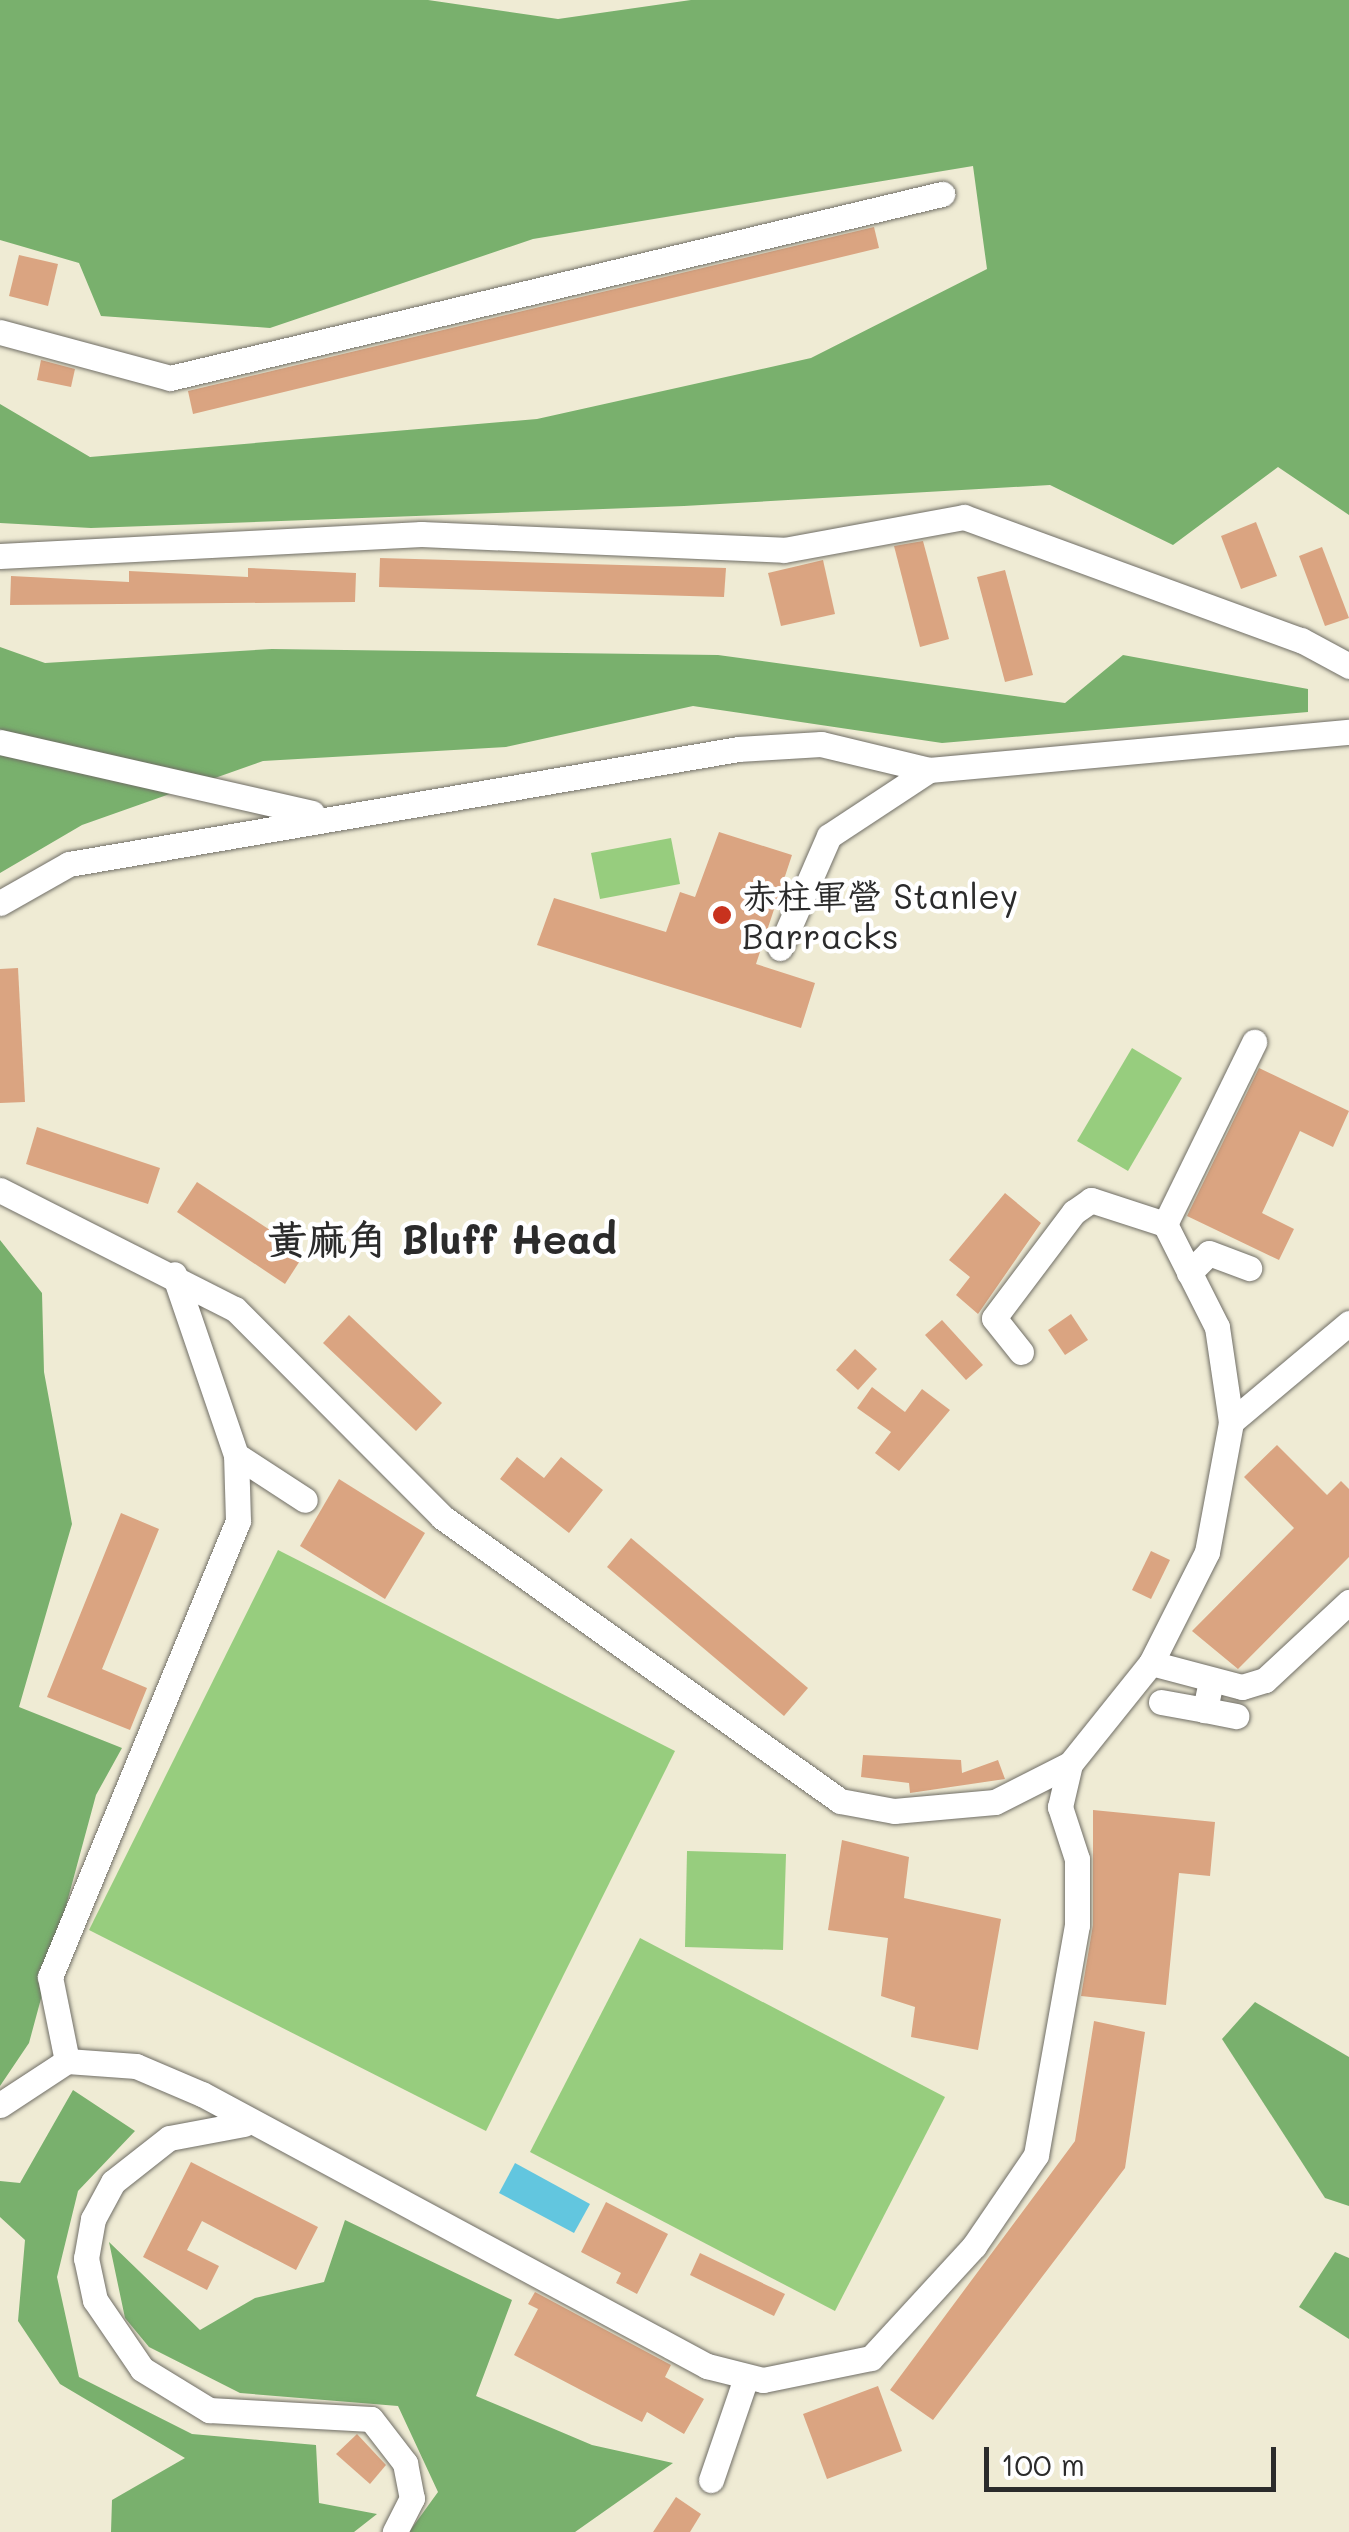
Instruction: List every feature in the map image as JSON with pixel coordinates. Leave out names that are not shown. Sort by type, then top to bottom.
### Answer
[{"type":"lane","points":[[0,332],[170,378],[942,194]]},
{"type":"lane","points":[[0,556],[421,534],[784,550],[964,517],[1301,640],[1349,666]]},
{"type":"lane","points":[[0,903],[69,864],[324,816],[738,749],[820,744],[928,770],[1349,732]]},
{"type":"lane","points":[[0,742],[324,816]]},
{"type":"lane","points":[[780,948],[829,836],[928,770]]},
{"type":"lane","points":[[1165,1224],[1254,1042]]},
{"type":"lane","points":[[0,1190],[174,1274],[235,1309],[442,1517],[840,1801],[962,1808],[1024,1793],[1070,1764],[1151,1664],[1208,1552],[1231,1422],[1218,1327],[1165,1224],[1091,1200],[1074,1212],[994,1318],[1021,1352]]},
{"type":"lane","points":[[1190,1272],[1202,1250],[1249,1268]]},
{"type":"lane","points":[[67,2061],[50,1977],[238,1521],[236,1454],[174,1274]]},
{"type":"lane","points":[[1231,1422],[1349,1323]]},
{"type":"lane","points":[[236,1454],[304,1500]]},
{"type":"lane","points":[[1151,1664],[1211,1681],[1264,1680],[1349,1602]]},
{"type":"lane","points":[[1205,1710],[1211,1681]]},
{"type":"lane","points":[[1161,1702],[1236,1716]]},
{"type":"lane","points":[[0,2105],[67,2061],[136,2066],[707,2366],[746,2378],[871,2358],[974,2246],[1036,2156],[1077,1925],[1078,1859],[1060,1806],[1070,1764]]},
{"type":"lane","points":[[244,2124],[169,2138],[113,2182],[92,2218],[86,2258],[95,2300],[142,2369],[209,2410],[371,2419],[405,2463],[412,2498],[395,2532]]},
{"type":"lane","points":[[711,2480],[746,2378]]},
{"type":"green space","points":[[0,0],[428,0],[558,19],[691,0],[1349,0],[1349,515],[1278,467],[1173,545],[1050,485],[684,506],[91,528],[0,523],[0,404],[90,457],[537,419],[811,358],[987,269],[973,166],[533,239],[270,328],[101,316],[79,263],[0,240]]},
{"type":"green space","points":[[0,647],[45,663],[272,649],[718,655],[1065,703],[1123,655],[1308,689],[1308,712],[942,743],[693,706],[506,747],[263,761],[82,825],[0,873]]},
{"type":"green space","points":[[671,838],[680,884],[600,899],[591,853]]},
{"type":"green space","points":[[1132,1048],[1182,1078],[1128,1171],[1077,1141]]},
{"type":"green space","points":[[0,1240],[42,1293],[44,1372],[72,1524],[19,1707],[122,1748],[96,1795],[29,2043],[0,2086]]},
{"type":"green space","points":[[278,1550],[675,1751],[486,2131],[89,1930]]},
{"type":"green space","points":[[687,1851],[786,1854],[783,1950],[685,1947]]},
{"type":"green space","points":[[640,1938],[945,2097],[835,2311],[530,2152]]},
{"type":"green space","points":[[1255,2002],[1349,2057],[1349,2206],[1325,2198],[1222,2039]]},
{"type":"green space","points":[[73,2090],[135,2131],[78,2191],[57,2277],[79,2377],[192,2434],[316,2445],[319,2503],[377,2514],[354,2532],[111,2532],[112,2500],[185,2458],[60,2384],[18,2321],[25,2240],[0,2217],[0,2181],[20,2183]]},
{"type":"green space","points":[[345,2220],[512,2300],[476,2396],[592,2445],[673,2463],[575,2532],[409,2532],[438,2492],[398,2406],[240,2393],[149,2347],[125,2318],[109,2242],[200,2330],[255,2298],[324,2282]]},
{"type":"green space","points":[[1335,2252],[1349,2258],[1349,2339],[1299,2307]]},
{"type":"water","points":[[515,2163],[590,2204],[574,2233],[499,2193]]},
{"type":"building","points":[[874,227],[879,248],[193,414],[188,391]]},
{"type":"building","points":[[19,255],[58,264],[48,306],[9,296]]},
{"type":"building","points":[[41,360],[75,369],[71,387],[37,380]]},
{"type":"building","points":[[1256,522],[1277,576],[1241,589],[1221,536]]},
{"type":"building","points":[[923,541],[949,639],[920,647],[894,546]]},
{"type":"building","points":[[1322,547],[1349,618],[1325,626],[1299,556]]},
{"type":"building","points":[[380,558],[726,568],[724,597],[379,587]]},
{"type":"building","points":[[823,560],[835,614],[781,626],[768,573]]},
{"type":"building","points":[[248,568],[356,573],[355,602],[10,605],[11,576],[129,582],[129,571],[248,577]]},
{"type":"building","points":[[1005,570],[1033,675],[1005,682],[977,577]]},
{"type":"building","name":"赤柱軍營 Stanley Barracks","points":[[719,832],[792,855],[756,964],[815,983],[801,1028],[537,945],[554,898],[666,932],[680,892],[695,897]]},
{"type":"building","points":[[18,968],[25,1102],[0,1103],[0,969]]},
{"type":"building","points":[[1259,1068],[1349,1111],[1333,1147],[1300,1131],[1262,1213],[1294,1229],[1279,1260],[1187,1216]]},
{"type":"building","points":[[37,1127],[160,1168],[148,1204],[26,1164]]},
{"type":"building","points":[[197,1182],[305,1253],[285,1284],[177,1212]]},
{"type":"building","points":[[1005,1193],[1041,1223],[978,1314],[956,1295],[970,1277],[949,1260]]},
{"type":"building","points":[[1071,1314],[1088,1340],[1065,1355],[1048,1330]]},
{"type":"building","points":[[349,1315],[442,1403],[416,1431],[323,1343]]},
{"type":"building","points":[[942,1320],[983,1365],[966,1380],[925,1335]]},
{"type":"building","points":[[855,1349],[877,1369],[858,1390],[836,1370]]},
{"type":"building","points":[[872,1387],[905,1412],[922,1389],[950,1410],[899,1471],[875,1453],[891,1432],[857,1408]]},
{"type":"building","points":[[1277,1445],[1327,1495],[1341,1481],[1349,1489],[1349,1557],[1238,1669],[1192,1631],[1294,1528],[1244,1477]]},
{"type":"building","points":[[517,1457],[544,1478],[561,1457],[603,1490],[569,1533],[500,1479]]},
{"type":"building","points":[[339,1479],[425,1533],[385,1599],[300,1546]]},
{"type":"building","points":[[121,1513],[159,1529],[102,1669],[147,1688],[130,1730],[47,1697]]},
{"type":"building","points":[[631,1538],[808,1688],[784,1716],[607,1567]]},
{"type":"building","points":[[1151,1551],[1170,1560],[1151,1599],[1132,1590]]},
{"type":"building","points":[[863,1755],[961,1760],[962,1773],[998,1760],[1005,1779],[910,1793],[909,1783],[861,1777]]},
{"type":"building","points":[[1093,1810],[1215,1822],[1210,1876],[1179,1873],[1166,2005],[1081,1996],[1093,1925]]},
{"type":"building","points":[[842,1840],[909,1857],[904,1898],[1001,1919],[978,2050],[911,2037],[915,2007],[881,1996],[888,1938],[828,1930]]},
{"type":"building","points":[[1094,2021],[1145,2032],[1125,2168],[933,2420],[890,2390],[1075,2141]]},
{"type":"building","points":[[191,2162],[318,2227],[296,2270],[202,2221],[187,2250],[219,2266],[207,2290],[143,2257]]},
{"type":"building","points":[[606,2202],[668,2234],[637,2294],[616,2283],[621,2273],[581,2252]]},
{"type":"building","points":[[700,2253],[785,2294],[774,2316],[690,2275]]},
{"type":"building","points":[[535,2292],[671,2365],[665,2377],[704,2399],[684,2434],[647,2412],[642,2422],[514,2355],[538,2309],[528,2304]]},
{"type":"building","points":[[878,2386],[902,2451],[827,2479],[803,2414]]},
{"type":"building","points":[[357,2434],[386,2465],[370,2484],[336,2454]]},
{"type":"building","points":[[676,2497],[701,2514],[690,2532],[653,2532]]},
{"type":"place","name":"赤柱軍營 Stanley Barracks","points":[[722,915]]},
{"type":"district","name":"黃麻角 Bluff Head","points":[[442,1238]]}]
